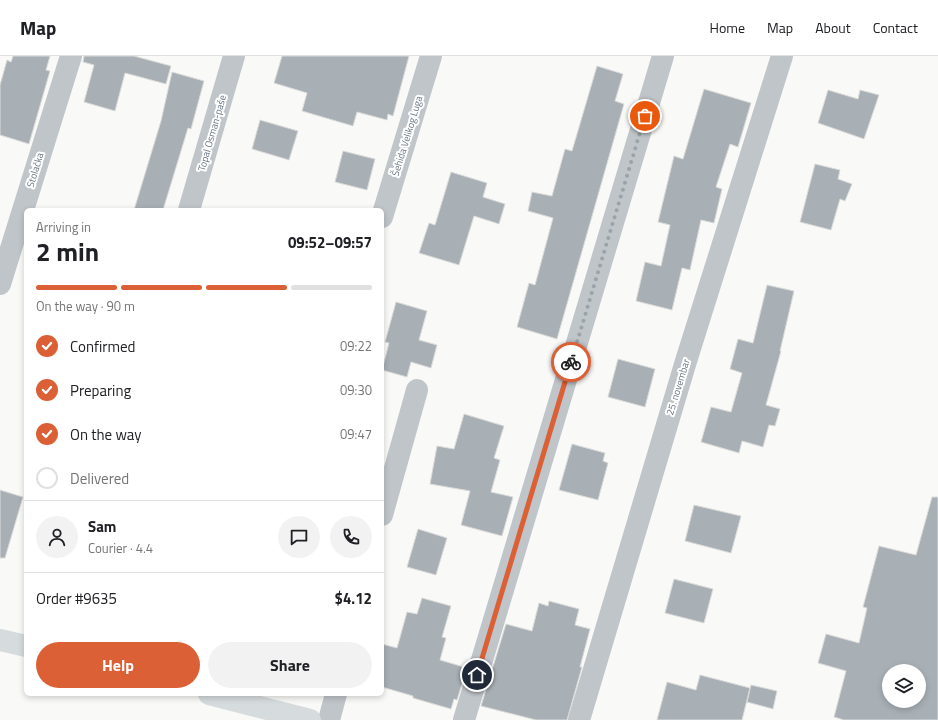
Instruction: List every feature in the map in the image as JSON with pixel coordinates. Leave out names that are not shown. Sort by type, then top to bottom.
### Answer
[{"type":"main road","points":[[0,640],[24,646]]},
{"type":"main road","points":[[234,697],[310,720]]},
{"type":"street","name":"Stolačka","points":[[0,284],[71,56]]},
{"type":"street","name":"Topal Osman-paše","points":[[191,208],[234,56]]},
{"type":"street","name":"Šehida Velikog Luga","points":[[384,210],[431,56]]},
{"type":"street","points":[[464,720],[663,56]]},
{"type":"street","name":"25. novembar","points":[[579,720],[686,361],[782,56]]},
{"type":"street","points":[[384,508],[416,390]]},
{"type":"street","points":[[329,720],[335,696]]},
{"type":"building","points":[[13,56],[50,56],[46,70],[50,71],[29,144],[0,135],[0,85],[7,60],[11,62]]},
{"type":"building","points":[[84,56],[134,56],[171,66],[166,84],[125,73],[115,111],[84,102],[94,65],[83,62]]},
{"type":"building","points":[[282,56],[409,56],[393,116],[388,114],[387,120],[357,112],[353,126],[302,111],[307,93],[274,83]]},
{"type":"building","points":[[597,66],[623,74],[615,101],[624,104],[557,339],[517,327],[529,283],[535,285],[553,218],[528,211],[532,192],[552,196],[565,149],[572,151]]},
{"type":"building","points":[[172,72],[204,81],[191,129],[188,128],[164,208],[135,208],[161,121]]},
{"type":"building","points":[[704,89],[751,103],[738,147],[730,144],[716,187],[722,189],[714,223],[701,220],[690,270],[682,268],[672,310],[636,301],[645,262],[661,266],[670,225],[658,222],[674,156],[683,159]]},
{"type":"building","points":[[828,90],[858,99],[860,90],[879,95],[864,139],[818,123]]},
{"type":"building","points":[[260,120],[298,131],[289,160],[252,149]]},
{"type":"building","points":[[343,151],[375,159],[367,190],[335,182]]},
{"type":"building","points":[[815,164],[840,170],[838,179],[852,184],[845,201],[840,199],[831,230],[800,222]]},
{"type":"building","points":[[451,172],[487,183],[483,197],[505,204],[499,224],[474,216],[459,265],[419,253],[429,223],[435,225]]},
{"type":"building","points":[[767,285],[794,291],[781,351],[766,405],[780,409],[775,426],[769,425],[763,447],[742,441],[739,453],[701,442],[711,407],[731,412],[742,373],[730,369],[738,339],[753,343]]},
{"type":"building","points":[[396,302],[427,311],[419,340],[437,345],[431,368],[411,362],[407,377],[384,371],[384,362],[389,343],[385,342]]},
{"type":"building","points":[[618,359],[655,369],[645,407],[608,397]]},
{"type":"building","points":[[464,414],[504,426],[494,458],[500,460],[491,492],[513,497],[502,536],[461,525],[470,491],[430,484],[437,446],[454,449]]},
{"type":"building","points":[[572,444],[605,453],[603,461],[608,463],[598,500],[559,490]]},
{"type":"building","points":[[0,490],[23,497],[5,558],[0,558]]},
{"type":"building","points":[[932,497],[938,497],[938,720],[844,720],[834,717],[846,671],[818,663],[826,634],[859,643],[867,608],[863,607],[879,546],[916,555]]},
{"type":"building","points":[[694,505],[741,516],[731,553],[685,541]]},
{"type":"building","points":[[418,529],[447,538],[436,575],[407,567]]},
{"type":"building","points":[[674,579],[713,589],[704,623],[665,613]]},
{"type":"building","points":[[422,598],[451,606],[442,637],[446,638],[440,660],[467,668],[457,700],[454,699],[451,709],[384,688],[384,645],[397,648],[407,612],[417,614]]},
{"type":"building","points":[[549,601],[579,609],[575,625],[590,629],[580,667],[582,667],[567,720],[536,720],[481,706],[506,624],[532,631],[539,603],[548,606]]},
{"type":"building","points":[[700,675],[750,688],[742,720],[657,720],[667,682],[696,690]]},
{"type":"building","points":[[751,685],[777,691],[773,709],[747,702]]},
{"type":"way so far","points":[[571,362],[645,116]]},
{"type":"route","points":[[477,675],[571,362]]}]
